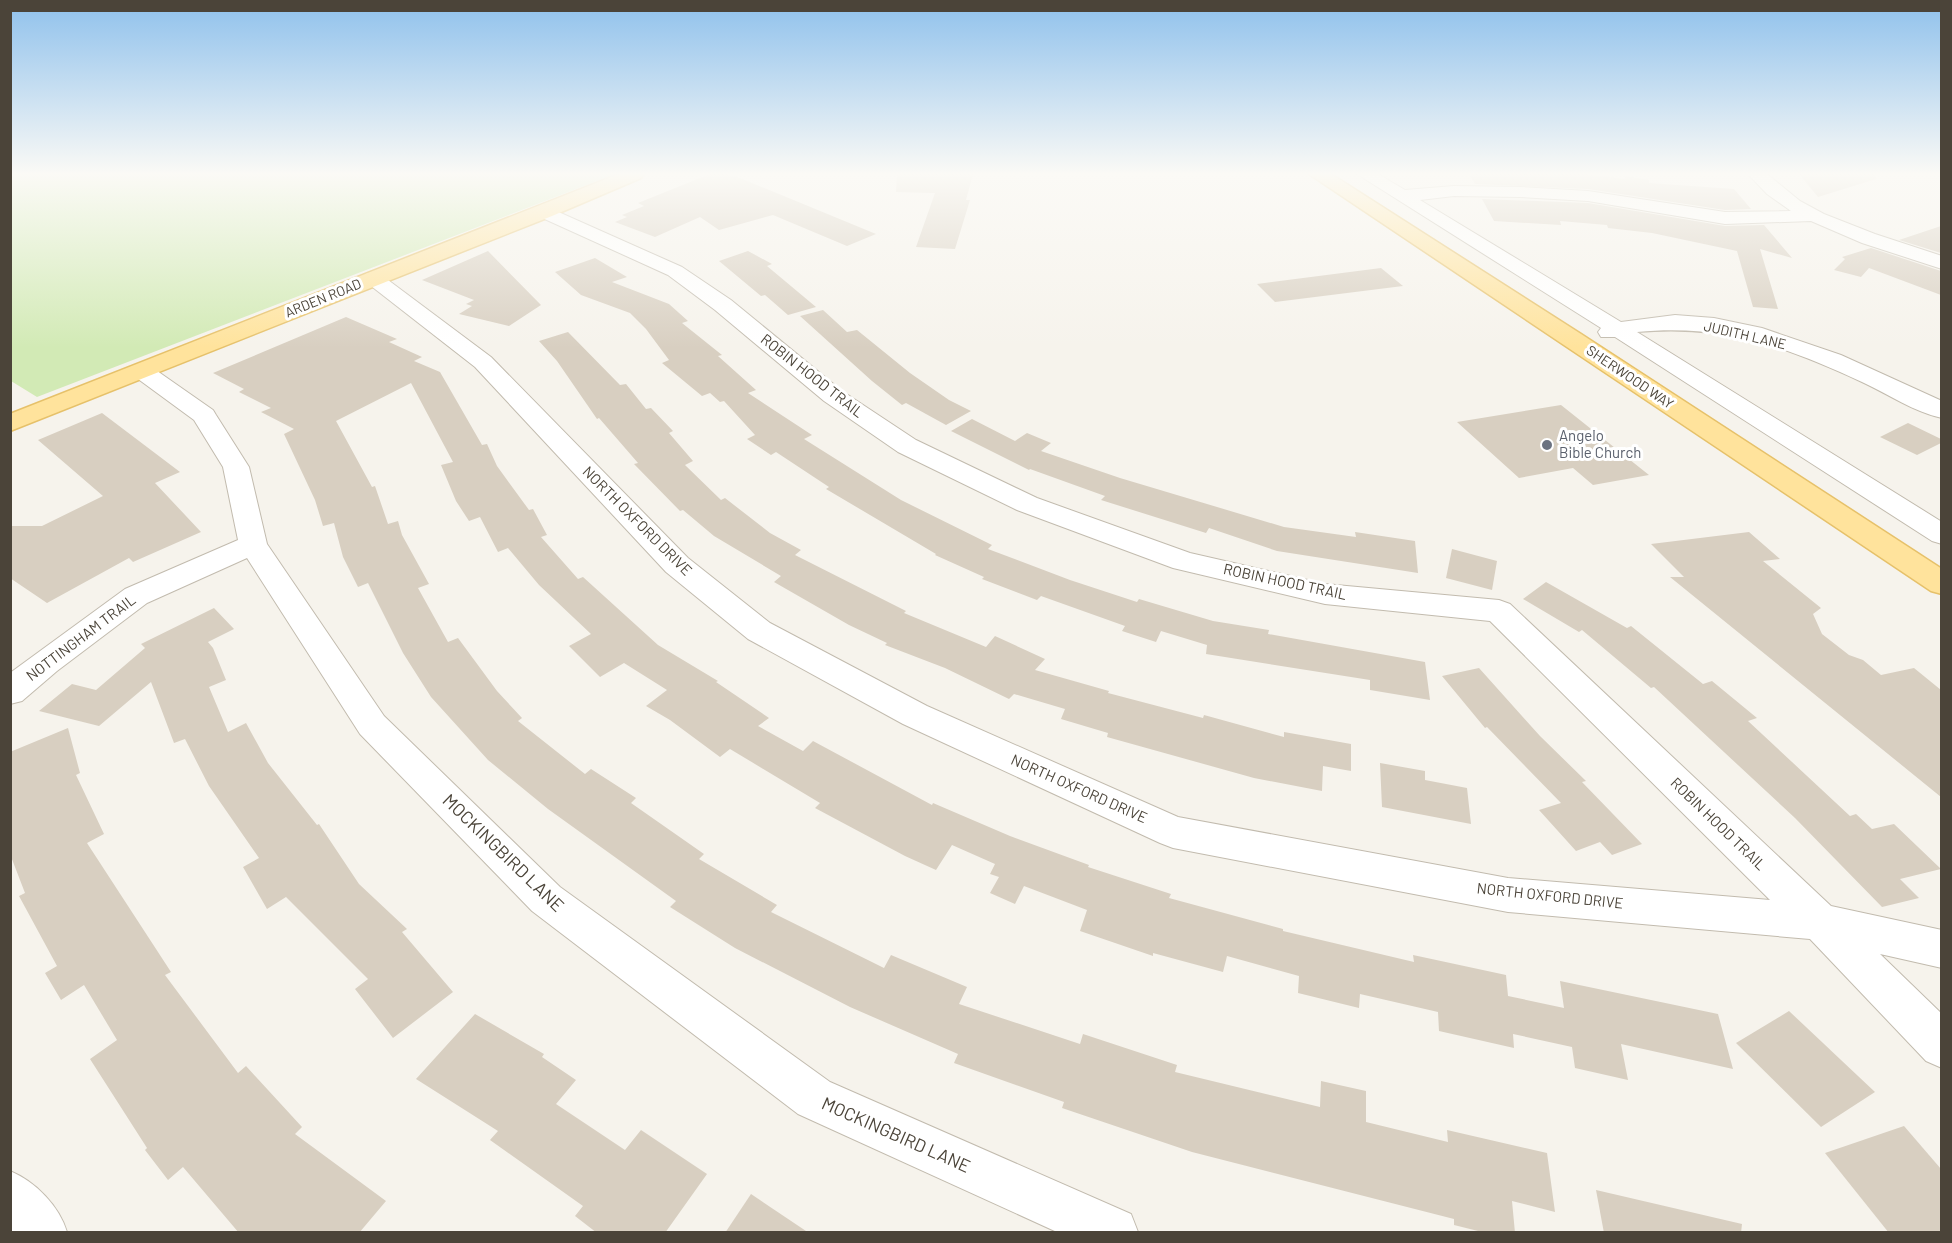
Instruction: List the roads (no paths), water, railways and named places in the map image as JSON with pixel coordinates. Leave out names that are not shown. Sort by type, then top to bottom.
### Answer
[{"type":"main road","name":"ARDEN ROAD","points":[[10,423],[493,232]]},
{"type":"main road","name":"SHERWOOD WAY","points":[[1408,232],[1941,584]]},
{"type":"street","name":"ROBIN HOOD TRAIL","points":[[589,232],[675,271],[723,305],[833,396],[898,440],[1026,504],[1183,561],[1325,594],[1499,611],[1820,922],[1941,1046]]},
{"type":"street","points":[[1460,232],[1941,535]]},
{"type":"street","points":[[1855,232],[1941,263]]},
{"type":"street","name":"NORTH OXFORD DRIVE","points":[[373,278],[483,363],[676,565],[759,631],[915,716],[1173,832],[1508,895],[1820,922],[1941,949]]},
{"type":"street","name":"JUDITH LANE","points":[[1573,339],[1635,325],[1690,323],[1724,327],[1776,339],[1830,360],[1941,411]]},
{"type":"street","name":"MOCKINGBIRD LANE","points":[[142,370],[204,415],[236,467],[253,544],[372,725],[546,899],[814,1098],[1113,1233]]},
{"type":"street","name":"NOTTINGHAM TRAIL","points":[[10,692],[45,663],[136,596],[253,544]]},
{"type":"street","points":[[10,1196],[42,1233]]},
{"type":"place","name":"Angelo Bible Church","points":[[1547,445]]}]
